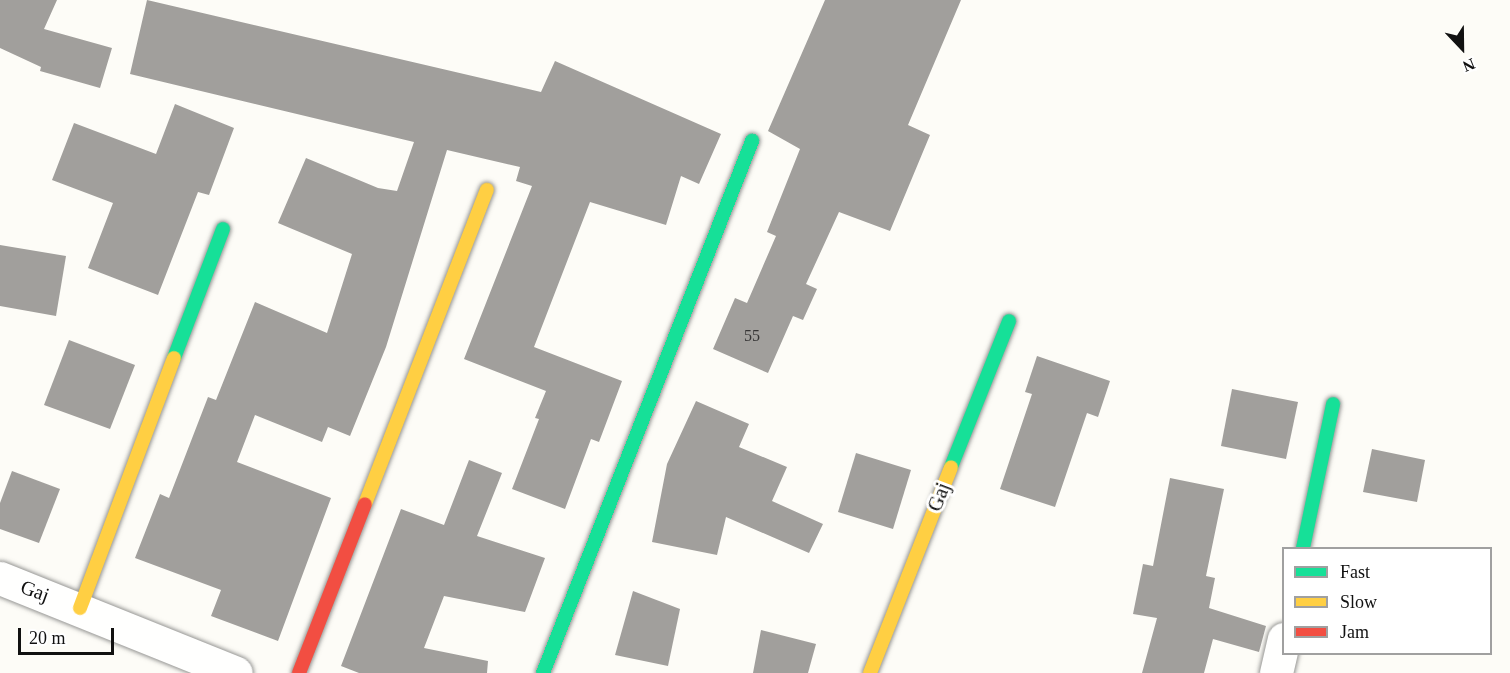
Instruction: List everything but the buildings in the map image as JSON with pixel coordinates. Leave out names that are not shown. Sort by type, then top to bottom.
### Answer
[{"type":"street","points":[[543,673],[752,141]]},
{"type":"street","points":[[299,673],[487,190]]},
{"type":"street","points":[[80,608],[222,229]]},
{"type":"street","name":"Gaj","points":[[870,673],[1009,321]]},
{"type":"street","points":[[1303,547],[1333,404]]},
{"type":"street","name":"Gaj","points":[[0,578],[80,608],[236,673]]},
{"type":"street","points":[[1276,673],[1282,648]]},
{"type":"traffic: fast","points":[[543,673],[752,141]]},
{"type":"traffic: fast","points":[[174,358],[223,229]]},
{"type":"traffic: fast","points":[[951,467],[1009,321]]},
{"type":"traffic: fast","points":[[1303,547],[1333,404]]},
{"type":"traffic: slow","points":[[365,504],[487,190]]},
{"type":"traffic: slow","points":[[80,608],[174,358]]},
{"type":"traffic: slow","points":[[870,673],[951,467]]},
{"type":"traffic: jam","points":[[299,673],[365,504]]}]
